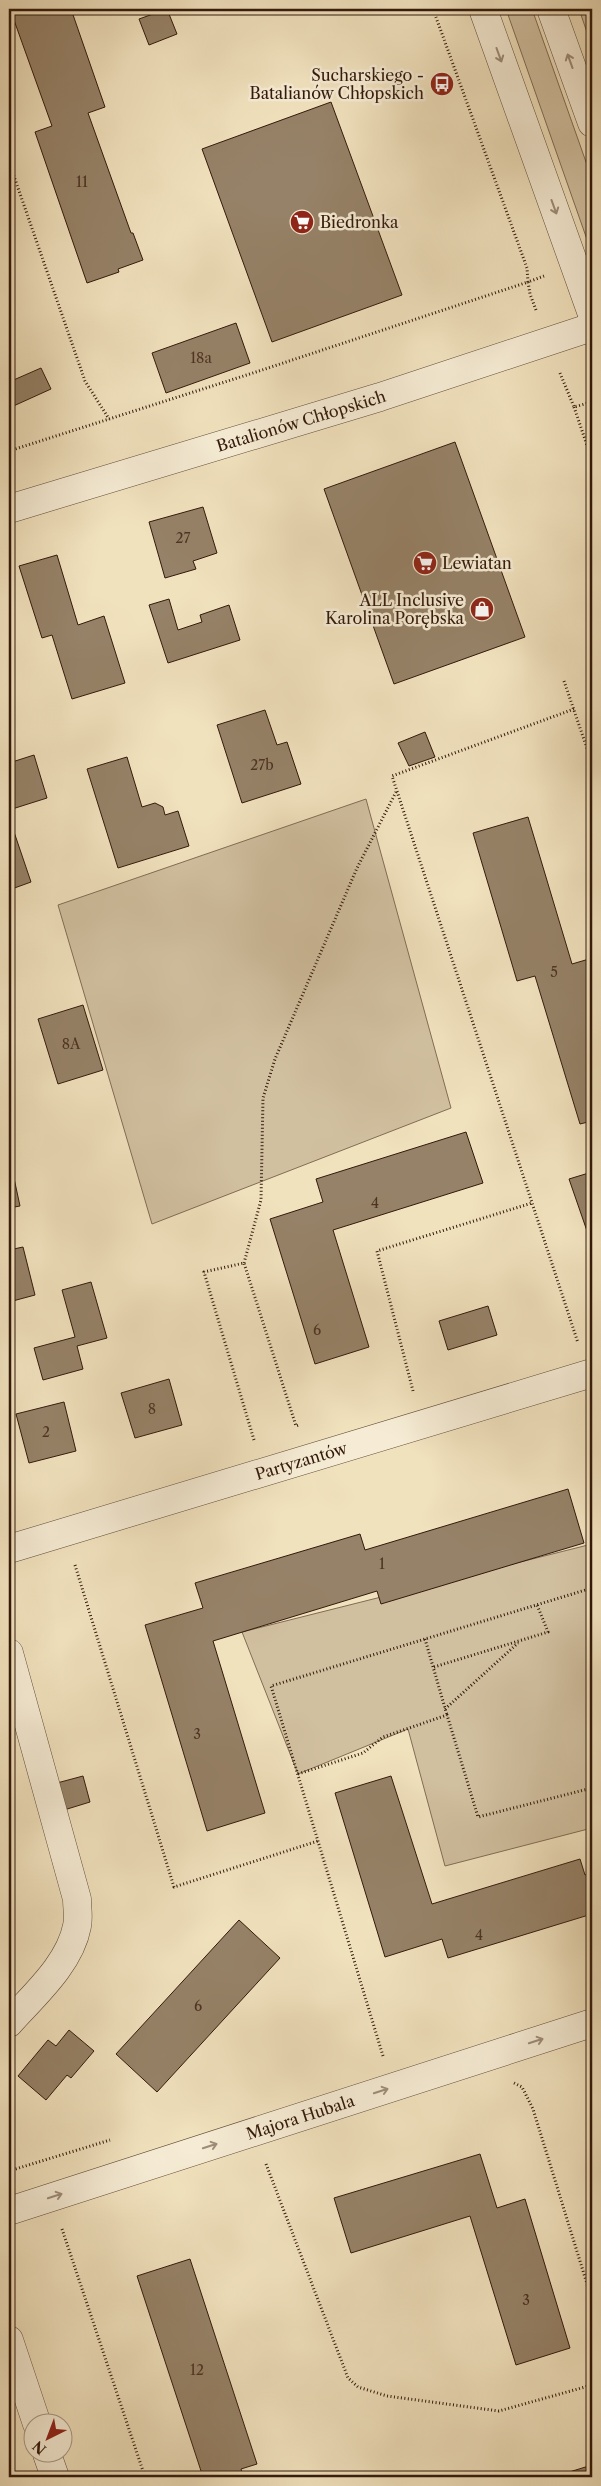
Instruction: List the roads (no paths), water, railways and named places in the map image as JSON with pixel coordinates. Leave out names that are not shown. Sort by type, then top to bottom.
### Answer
[{"type":"street","points":[[482,9],[592,314]]},
{"type":"street","points":[[551,9],[592,123]]},
{"type":"street","name":"Batalionów Chłopskich","points":[[9,509],[380,396],[592,327]]},
{"type":"street","name":"Partyzantów","points":[[9,1549],[592,1373]]},
{"type":"street","points":[[9,1653],[77,1899],[77,1926],[70,1947],[56,1968],[9,2023]]},
{"type":"street","name":"Majora Hubala","points":[[9,2210],[592,2023]]},
{"type":"street","points":[[9,2340],[34,2414]]},
{"type":"street","points":[[50,2464],[55,2477]]},
{"type":"place","name":"Sucharskiego - Batalianów Chłopskich","points":[[442,84]]},
{"type":"place","name":"Biedronka","points":[[302,222]]},
{"type":"place","name":"Lewiatan","points":[[425,563]]},
{"type":"place","name":"ALL Inclusive Karolina Porębska","points":[[482,609]]}]
